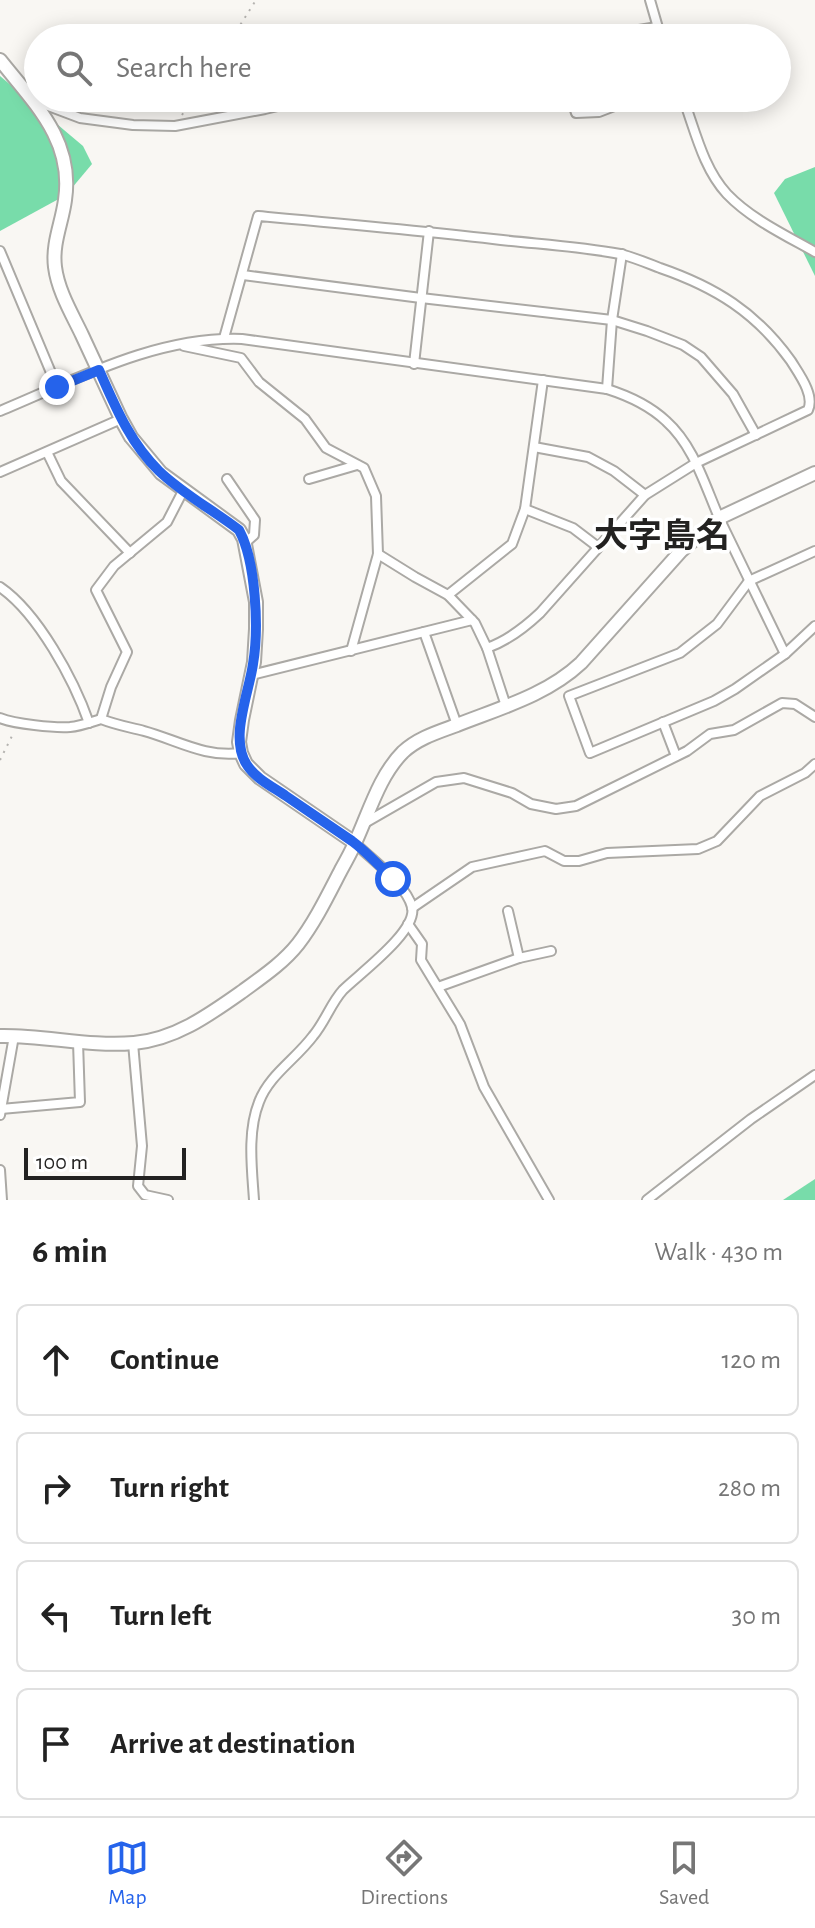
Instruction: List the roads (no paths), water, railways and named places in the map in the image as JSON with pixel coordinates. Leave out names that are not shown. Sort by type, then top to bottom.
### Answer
[{"type":"street","points":[[650,0],[656,24]]},
{"type":"street","points":[[0,60],[24,91]]},
{"type":"street","points":[[40,112],[54,131],[66,164],[65,201],[55,242],[55,268],[65,300],[121,419],[148,460],[183,491],[239,530],[245,543],[256,602],[251,675],[239,742],[246,764],[260,778],[355,843],[393,879],[412,908],[412,916],[396,940],[340,993],[313,1036],[264,1091],[254,1118],[254,1200]]},
{"type":"street","points":[[64,112],[80,118],[133,125],[175,126],[249,112]]},
{"type":"street","points":[[576,112],[599,112]]},
{"type":"street","points":[[688,112],[711,171],[728,194],[763,222],[815,252]]},
{"type":"street","points":[[224,338],[258,216],[429,231],[622,254],[684,276],[721,294],[741,308],[784,352],[808,391],[811,405],[804,413],[696,463],[645,495],[529,623],[502,642],[487,648]]},
{"type":"street","points":[[414,364],[429,231]]},
{"type":"street","points":[[0,251],[2,264],[57,387]]},
{"type":"street","points":[[607,389],[612,320],[622,254]]},
{"type":"street","points":[[243,275],[612,320],[663,336],[701,357],[733,394],[756,435]]},
{"type":"street","points":[[0,411],[140,354],[224,338],[607,389],[636,400],[666,420],[678,434],[696,463],[785,654]]},
{"type":"street","points":[[179,345],[241,358],[259,382],[305,419],[326,448],[364,468],[376,496],[378,554],[351,651]]},
{"type":"street","points":[[448,595],[512,544],[525,509],[543,380]]},
{"type":"street","points":[[0,472],[121,419]]},
{"type":"street","points":[[534,447],[588,457],[625,478],[645,495]]},
{"type":"street","points":[[47,452],[61,481],[130,553]]},
{"type":"street","points":[[309,479],[357,465]]},
{"type":"street","points":[[0,1036],[133,1043],[157,1038],[193,1024],[259,979],[300,942],[317,916],[391,765],[399,756],[421,739],[541,691],[569,674],[690,542],[719,518],[815,473]]},
{"type":"street","points":[[227,479],[255,520],[254,535],[245,543]]},
{"type":"street","points":[[101,719],[127,652],[96,590],[114,566],[167,522],[183,491]]},
{"type":"street","points":[[525,509],[573,528],[598,547]]},
{"type":"street","points":[[815,551],[749,581],[717,624],[680,653],[569,696],[590,753],[714,701],[785,654],[815,626]]},
{"type":"street","points":[[378,554],[448,595],[472,620],[487,648],[506,706]]},
{"type":"street","points":[[0,587],[15,597],[45,637],[79,694],[89,723]]},
{"type":"street","points":[[251,675],[472,620]]},
{"type":"street","points":[[424,632],[457,725]]},
{"type":"street","points":[[363,824],[436,782],[464,778],[512,793],[531,804],[556,809],[576,806],[676,756],[710,734],[734,730],[782,703],[795,704],[815,717]]},
{"type":"street","points":[[0,718],[61,727],[101,719],[116,726],[143,730],[205,753],[241,753]]},
{"type":"street","points":[[663,722],[676,756]]},
{"type":"street","points":[[412,908],[472,867],[545,851],[564,861],[579,861],[607,853],[698,849],[717,841],[760,796],[805,773],[815,764]]},
{"type":"street","points":[[508,911],[519,958]]},
{"type":"street","points":[[408,924],[422,944],[421,960],[460,1024],[484,1087],[549,1200]]},
{"type":"street","points":[[438,987],[519,958],[551,951]]},
{"type":"street","points":[[0,1115],[14,1036]]},
{"type":"street","points":[[1,1109],[80,1102],[78,1042]]},
{"type":"street","points":[[133,1043],[142,1146],[138,1186],[145,1195],[168,1200]]},
{"type":"street","points":[[647,1200],[751,1119],[815,1075]]},
{"type":"street","points":[[0,1170],[2,1200]]},
{"type":"district","name":"大字島名","points":[[662,537]]}]
